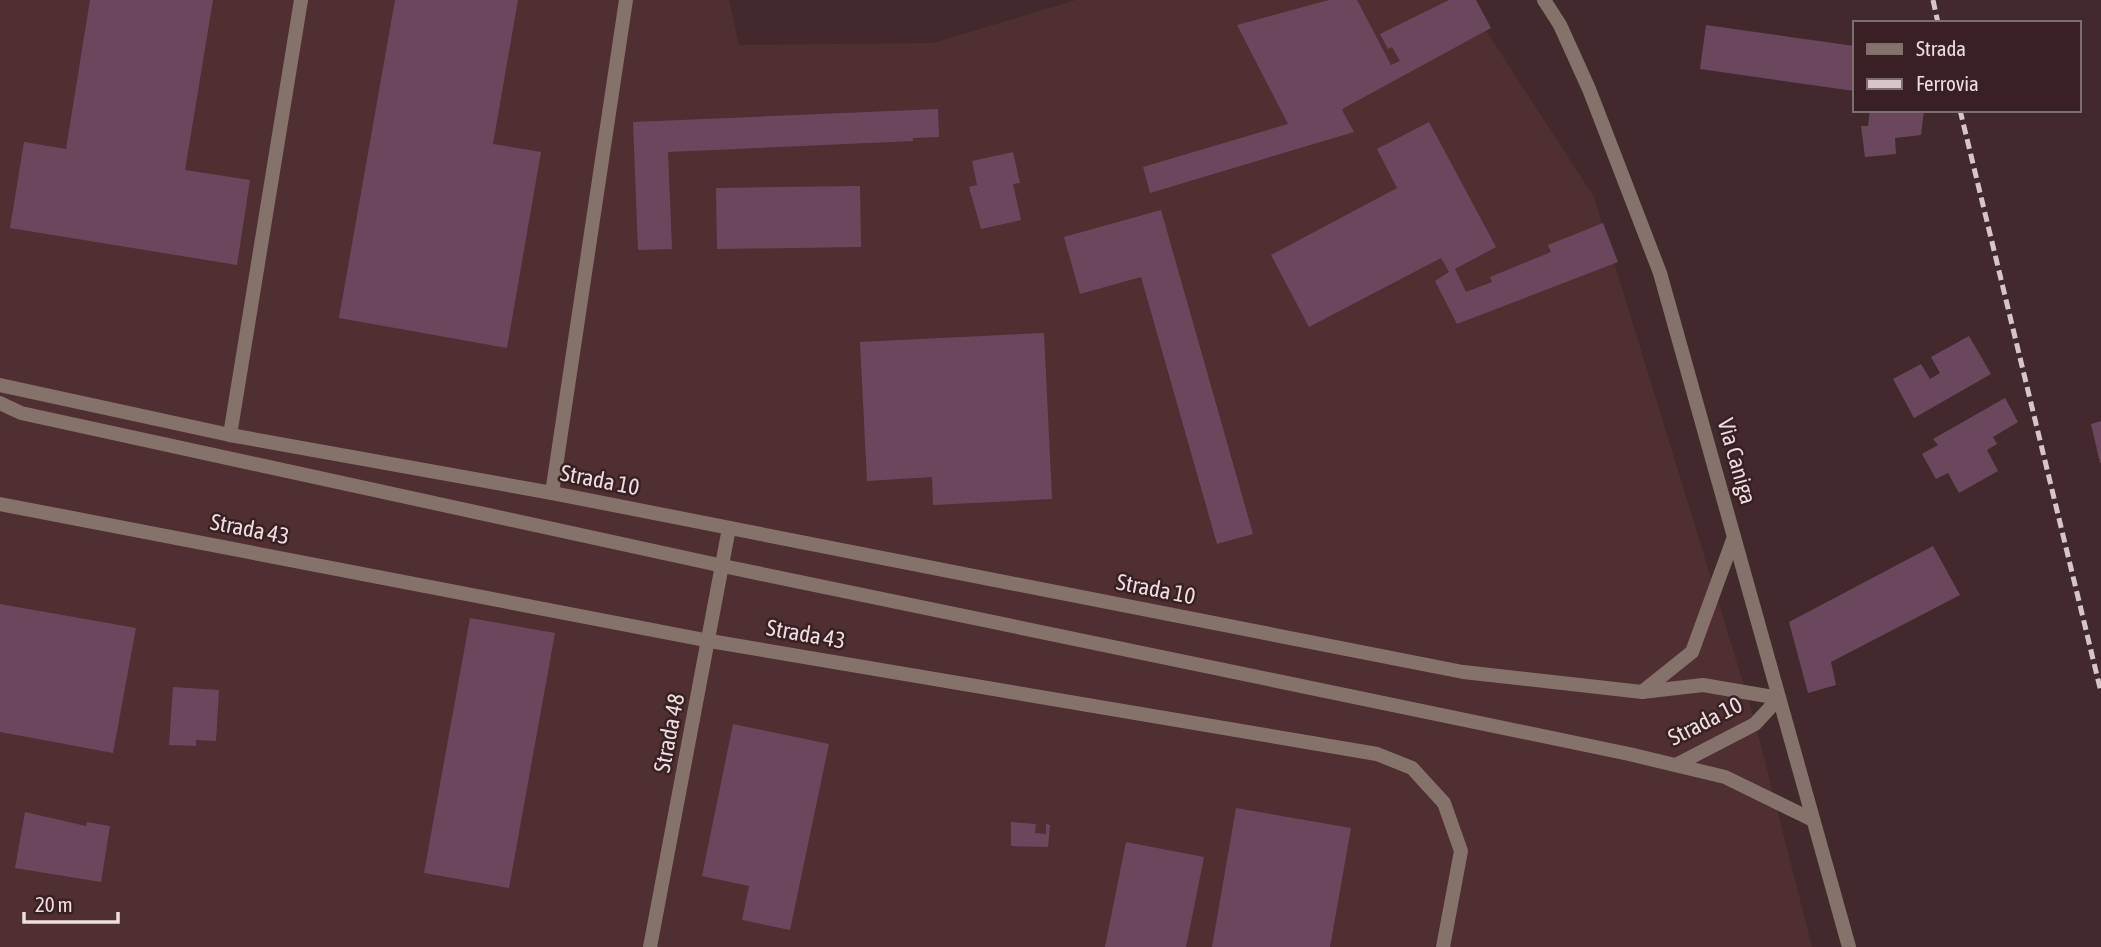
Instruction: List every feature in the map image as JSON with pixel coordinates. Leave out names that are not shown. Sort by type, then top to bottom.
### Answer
[{"type":"street","points":[[230,435],[301,0]]},
{"type":"street","points":[[552,493],[626,0]]},
{"type":"street","name":"Via Caniga","points":[[1544,0],[1560,25],[1589,89],[1660,273],[1849,947]]},
{"type":"street","name":"Strada 10","points":[[0,385],[230,435],[552,493],[1463,672],[1642,692],[1703,685],[1779,698]]},
{"type":"street","name":"Strada 10","points":[[0,402],[21,413],[723,566],[1676,765],[1755,724],[1779,698]]},
{"type":"street","name":"Strada 43","points":[[0,504],[710,641],[1377,754],[1412,768],[1444,803],[1461,851],[1443,947]]},
{"type":"street","name":"Strada 48","points":[[650,947],[710,641],[729,528]]},
{"type":"street","points":[[1642,692],[1692,652],[1734,537]]},
{"type":"street","points":[[1676,765],[1725,777],[1813,820]]},
{"type":"shaded area","points":[[0,0],[729,0],[739,45],[933,43],[1076,0],[1466,0],[1594,197],[1753,715],[1812,947],[0,947]]},
{"type":"building","points":[[90,0],[213,0],[185,170],[250,180],[237,265],[10,228],[24,142],[66,149]]},
{"type":"building","points":[[395,0],[518,0],[493,144],[541,152],[507,348],[339,318]]},
{"type":"building","points":[[1329,0],[1357,0],[1391,65],[1400,61],[1392,47],[1388,49],[1380,34],[1449,0],[1476,0],[1491,28],[1344,108],[1342,110],[1354,132],[1150,193],[1143,167],[1288,124],[1237,25]]},
{"type":"building","points":[[1706,25],[1853,46],[1853,91],[1700,69]]},
{"type":"building","points":[[938,109],[939,137],[913,138],[913,141],[668,152],[672,249],[638,250],[633,122]]},
{"type":"building","points":[[1870,112],[1924,112],[1921,135],[1895,138],[1896,154],[1865,157],[1861,126],[1868,126]]},
{"type":"building","points":[[1429,122],[1496,247],[1455,269],[1466,292],[1492,282],[1490,277],[1551,252],[1548,245],[1603,223],[1618,262],[1457,324],[1435,281],[1449,272],[1441,258],[1309,327],[1271,255],[1397,188],[1377,149]]},
{"type":"building","points":[[1013,152],[1020,183],[1013,184],[1021,220],[981,229],[969,187],[977,185],[972,161]]},
{"type":"building","points":[[860,186],[861,247],[717,249],[716,188]]},
{"type":"building","points":[[1161,210],[1253,534],[1217,544],[1141,277],[1080,294],[1064,237]]},
{"type":"building","points":[[1044,333],[1052,499],[933,505],[932,477],[867,481],[860,342]]},
{"type":"building","points":[[1969,336],[1991,374],[1914,418],[1893,379],[1921,364],[1930,379],[1940,373],[1931,357]]},
{"type":"building","points":[[2005,398],[2018,422],[1993,437],[1997,444],[1987,450],[1998,471],[1959,493],[1948,473],[1936,479],[1922,454],[1938,445],[1933,439]]},
{"type":"building","points":[[2101,421],[2101,463],[2100,463],[2091,424]]},
{"type":"building","points":[[1933,546],[1960,595],[1831,662],[1836,685],[1808,693],[1789,622]]},
{"type":"building","points":[[0,604],[136,628],[113,753],[0,732]]},
{"type":"building","points":[[470,618],[555,633],[509,888],[424,873]]},
{"type":"building","points":[[173,687],[219,690],[216,741],[196,740],[196,746],[169,745]]},
{"type":"building","points":[[733,724],[829,744],[790,930],[742,920],[749,886],[702,876]]},
{"type":"building","points":[[1236,808],[1351,828],[1330,947],[1212,947]]},
{"type":"building","points":[[25,812],[86,826],[87,822],[110,826],[101,882],[15,868]]},
{"type":"building","points":[[1011,822],[1036,824],[1035,833],[1046,834],[1046,824],[1050,825],[1048,847],[1011,846]]},
{"type":"building","points":[[1126,842],[1204,857],[1186,947],[1105,947]]},
{"type":"railway","points":[[1933,0],[1938,21]]},
{"type":"railway","points":[[1960,112],[2101,692]]}]
